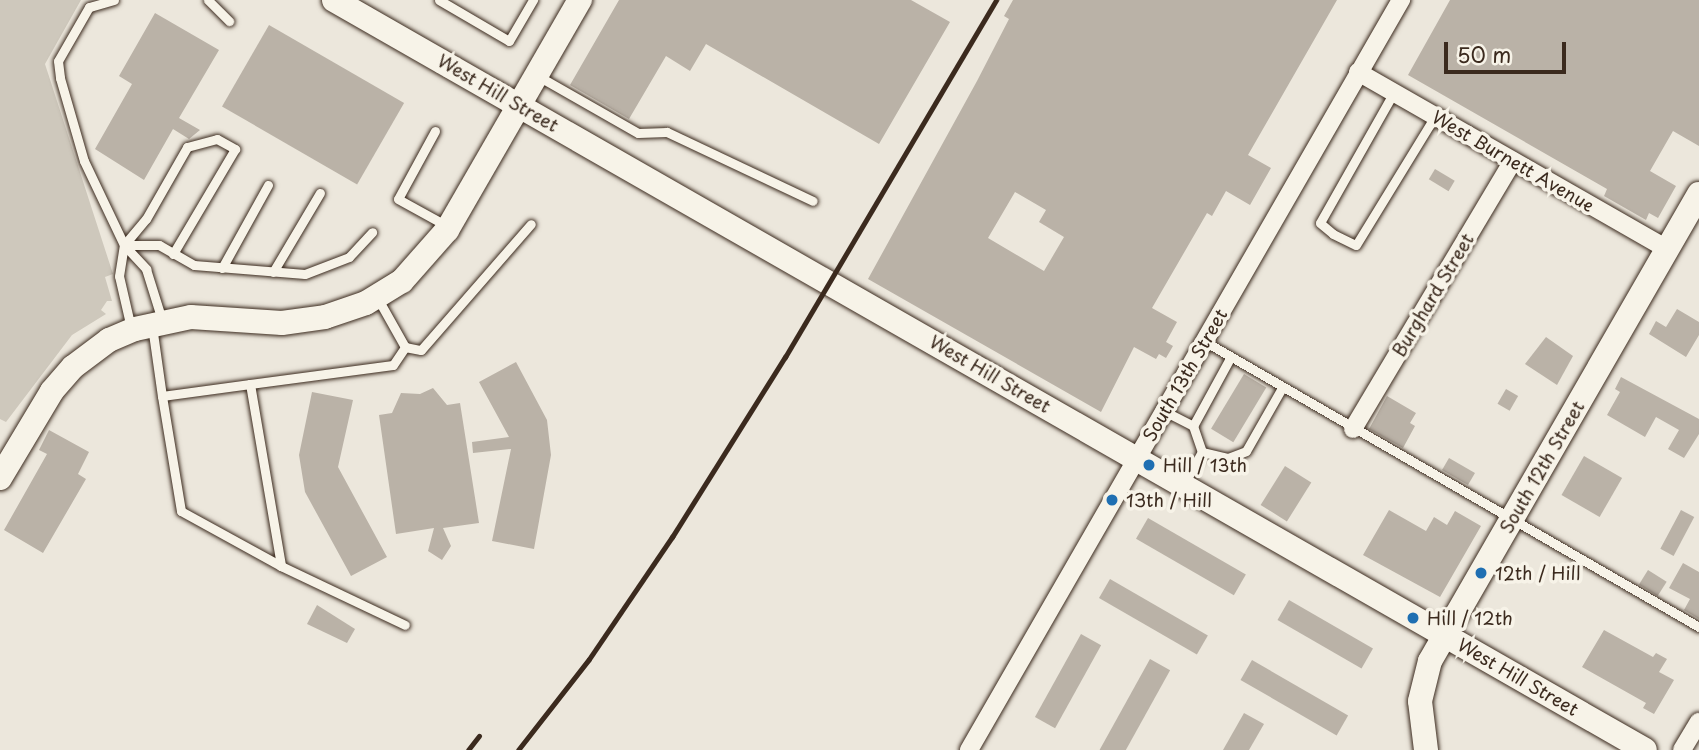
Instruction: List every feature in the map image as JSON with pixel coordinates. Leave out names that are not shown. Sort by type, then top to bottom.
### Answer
[{"type":"street","name":"West Hill Street","points":[[334,0],[1645,750]]},
{"type":"street","name":"South 13th Street","points":[[969,750],[1401,0]]},
{"type":"street","points":[[0,478],[8,448],[73,367],[109,340],[149,325],[202,317],[304,321],[346,311],[377,297],[420,263],[449,226],[519,106],[575,2]]},
{"type":"street","name":"West Burnett Avenue","points":[[1359,72],[1667,249]]},
{"type":"street","name":"Burghard Street","points":[[1353,429],[1513,161]]},
{"type":"street","name":"South 12th Street","points":[[1426,750],[1420,701],[1430,661],[1699,194]]},
{"type":"street","points":[[1682,750],[1699,722]]},
{"type":"lane","points":[[114,0],[89,7],[58,61],[84,161],[124,245],[146,269],[149,325],[181,511],[281,566],[405,625]]},
{"type":"lane","points":[[208,0],[229,21]]},
{"type":"lane","points":[[439,0],[509,41],[533,0]]},
{"type":"lane","points":[[536,75],[638,133],[667,132],[813,201]]},
{"type":"lane","points":[[1394,92],[1320,223],[1333,234],[1356,245],[1435,116]]},
{"type":"lane","points":[[435,131],[398,199],[449,226]]},
{"type":"lane","points":[[149,325],[119,276],[124,245],[146,219],[187,147],[217,139],[234,149],[173,254]]},
{"type":"lane","points":[[222,268],[268,185]]},
{"type":"lane","points":[[273,272],[320,193]]},
{"type":"lane","points":[[405,347],[421,350],[531,224]]},
{"type":"lane","points":[[124,245],[159,245],[194,265],[305,274],[349,257],[372,232]]},
{"type":"lane","points":[[377,297],[405,347]]},
{"type":"lane","points":[[1204,341],[1699,627]]},
{"type":"lane","points":[[162,396],[393,365],[405,347]]},
{"type":"lane","points":[[1193,426],[1230,358]]},
{"type":"lane","points":[[250,384],[281,566]]},
{"type":"lane","points":[[1202,452],[1228,457],[1246,451],[1282,388]]},
{"type":"lane","points":[[1164,411],[1193,426],[1202,452],[1183,485]]},
{"type":"shaded area","points":[[0,0],[81,0],[45,64],[113,274],[105,277],[112,301],[107,301],[101,310],[106,314],[72,335],[6,422],[0,419]]},
{"type":"building","points":[[619,0],[911,0],[950,22],[879,144],[706,44],[690,71],[666,56],[629,119],[570,85]]},
{"type":"building","points":[[1013,0],[1337,0],[1248,155],[1271,168],[1250,205],[1226,191],[1212,216],[1207,213],[1152,308],[1177,322],[1166,342],[1173,346],[1166,358],[1159,354],[1156,359],[1134,347],[1101,412],[868,279],[977,81],[1009,19],[1004,16]],"holes":[[[1015,192],[1046,210],[1039,222],[1064,237],[1044,271],[988,238]]]},
{"type":"building","points":[[1450,0],[1699,0],[1699,146],[1673,131],[1650,171],[1676,186],[1658,218],[1649,213],[1646,220],[1604,196],[1607,189],[1408,75]]},
{"type":"building","points":[[155,13],[219,50],[179,118],[200,130],[189,139],[173,129],[144,180],[95,149],[132,84],[119,76]]},
{"type":"building","points":[[269,25],[404,103],[357,184],[222,106]]},
{"type":"building","points":[[1435,169],[1455,181],[1449,191],[1429,179]]},
{"type":"building","points":[[1677,309],[1699,322],[1699,335],[1686,357],[1649,334],[1656,321],[1666,327]]},
{"type":"building","points":[[1546,337],[1573,356],[1557,385],[1525,364]]},
{"type":"building","points":[[516,362],[547,420],[551,455],[534,549],[492,541],[511,449],[473,453],[472,442],[509,437],[479,382]]},
{"type":"building","points":[[1244,374],[1266,387],[1233,442],[1211,429]]},
{"type":"building","points":[[1621,377],[1699,419],[1699,434],[1684,458],[1668,449],[1679,430],[1656,417],[1645,437],[1607,415],[1620,392],[1615,389]]},
{"type":"building","points":[[433,388],[447,405],[460,403],[479,523],[443,528],[451,546],[442,560],[428,551],[434,528],[396,534],[379,415],[392,413],[401,393],[420,394]]},
{"type":"building","points":[[1506,389],[1518,396],[1510,411],[1498,404]]},
{"type":"building","points":[[312,392],[353,400],[338,467],[387,557],[351,576],[305,492],[299,455]]},
{"type":"building","points":[[1387,396],[1416,413],[1410,423],[1415,426],[1403,448],[1369,429]]},
{"type":"building","points":[[49,430],[89,452],[78,474],[86,479],[43,553],[4,530],[47,454],[39,450]]},
{"type":"building","points":[[1584,456],[1622,478],[1600,517],[1562,495]]},
{"type":"building","points":[[1449,458],[1475,473],[1468,485],[1442,470]]},
{"type":"building","points":[[1285,466],[1311,482],[1287,521],[1261,505]]},
{"type":"building","points":[[1389,510],[1426,531],[1434,517],[1447,525],[1455,511],[1481,526],[1440,597],[1363,555]]},
{"type":"building","points":[[1681,510],[1694,517],[1674,556],[1660,549]]},
{"type":"building","points":[[1148,518],[1246,574],[1234,595],[1136,539]]},
{"type":"building","points":[[1683,563],[1699,572],[1699,619],[1684,610],[1690,599],[1669,588]]},
{"type":"building","points":[[1648,570],[1667,582],[1658,596],[1639,584]]},
{"type":"building","points":[[1110,579],[1208,636],[1197,655],[1099,598]]},
{"type":"building","points":[[1289,600],[1373,649],[1362,668],[1278,620]]},
{"type":"building","points":[[317,605],[355,629],[347,643],[307,624]]},
{"type":"building","points":[[1604,630],[1653,657],[1656,653],[1667,659],[1659,672],[1674,680],[1654,714],[1643,708],[1646,703],[1582,667]]},
{"type":"building","points":[[1081,634],[1101,645],[1055,728],[1035,717]]},
{"type":"building","points":[[1150,659],[1170,670],[1126,750],[1100,750]]},
{"type":"building","points":[[1252,660],[1348,715],[1337,735],[1240,680]]},
{"type":"building","points":[[1244,713],[1264,724],[1249,750],[1223,750]]},
{"type":"railway","points":[[518,750],[589,659],[672,537],[785,357],[996,0]]},
{"type":"railway","points":[[468,750],[479,736]]},
{"type":"place","name":"Hill / 13th","points":[[1149,465]]},
{"type":"place","name":"13th / Hill","points":[[1112,500]]},
{"type":"place","name":"12th / Hill","points":[[1481,573]]},
{"type":"place","name":"Hill / 12th","points":[[1413,618]]}]
